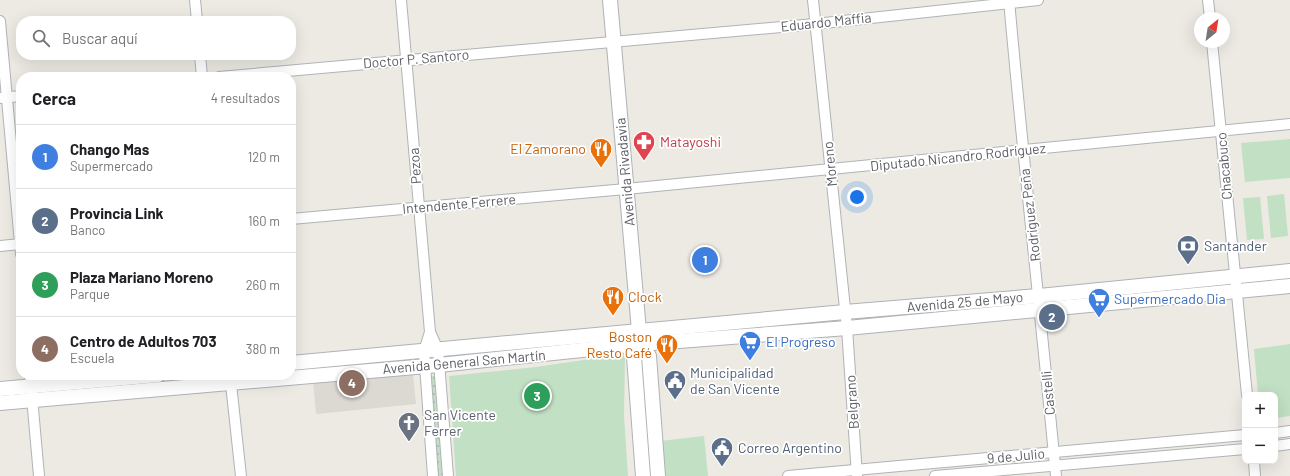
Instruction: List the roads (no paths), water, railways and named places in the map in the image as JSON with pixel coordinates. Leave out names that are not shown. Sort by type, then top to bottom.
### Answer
[{"type":"main road","name":"Avenida Rivadavia","points":[[610,0],[640,337]]},
{"type":"main road","name":"Avenida 25 de Mayo","points":[[1235,284],[1290,271]]},
{"type":"main road","name":"Avenida 25 de Mayo","points":[[640,337],[846,328],[1040,303],[1235,284],[1290,286]]},
{"type":"main road","name":"Avenida 25 de Mayo","points":[[640,337],[845,312],[1040,303]]},
{"type":"main road","name":"Avenida General San Martín","points":[[296,363],[431,350],[640,337]]},
{"type":"main road","name":"Avenida General San Martín","points":[[296,375],[439,365],[640,337]]},
{"type":"main road","points":[[640,337],[634,357],[643,476]]},
{"type":"main road","points":[[640,337],[649,356],[658,476]]},
{"type":"main road","name":"Avenida General San Martín","points":[[0,403],[31,387],[105,380]]},
{"type":"main road","name":"Avenida General San Martín","points":[[0,388],[206,380]]},
{"type":"street","points":[[195,0],[197,16]]},
{"type":"street","name":"Pezoa","points":[[401,0],[431,350]]},
{"type":"street","name":"Moreno","points":[[813,0],[846,328]]},
{"type":"street","name":"Eduardo Maffia","points":[[614,41],[815,24],[1009,1],[1038,0]]},
{"type":"street","points":[[1208,0],[1209,12]]},
{"type":"street","name":"Rodríguez Peña","points":[[1009,1],[1022,151],[1040,303]]},
{"type":"street","points":[[0,21],[4,97],[16,204]]},
{"type":"street","name":"Doctor P. Santoro","points":[[271,72],[614,41]]},
{"type":"street","name":"Chacabuco","points":[[1213,48],[1247,392]]},
{"type":"street","points":[[200,60],[202,72]]},
{"type":"street","points":[[4,97],[16,96]]},
{"type":"street","name":"Diputado Nicandro Rodríguez","points":[[626,188],[1290,124]]},
{"type":"street","name":"Intendente Ferrere","points":[[296,219],[626,188]]},
{"type":"street","points":[[0,246],[16,248]]},
{"type":"street","name":"Castelli","points":[[1040,303],[1056,476]]},
{"type":"street","name":"Belgrano","points":[[846,328],[857,473]]},
{"type":"street","points":[[431,350],[439,365],[448,476]]},
{"type":"street","points":[[431,350],[424,366],[433,476]]},
{"type":"street","points":[[231,380],[241,476]]},
{"type":"street","points":[[31,387],[39,476]]},
{"type":"street","points":[[1278,432],[1290,431]]},
{"type":"street","name":"9 de Julio","points":[[788,476],[857,473],[1242,435]]},
{"type":"street","points":[[1278,446],[1290,444]]},
{"type":"street","name":"9 de Julio","points":[[935,476],[1242,449]]},
{"type":"street","points":[[1254,464],[1255,476]]},
{"type":"place","name":"Matayoshi","points":[[644,162]]},
{"type":"place","name":"El Zamorano","points":[[601,168]]},
{"type":"place","name":"Chango Mas","points":[[705,260]]},
{"type":"place","name":"Santander","points":[[1188,266]]},
{"type":"place","name":"Clock","points":[[613,316]]},
{"type":"place","name":"Provincia Link","points":[[1052,317]]},
{"type":"place","name":"Supermercado Dia","points":[[1099,318]]},
{"type":"place","name":"El Progreso","points":[[750,362]]},
{"type":"place","name":"Boston Resto Café","points":[[667,364]]},
{"type":"place","name":"Centro de Adultos 703","points":[[352,383]]},
{"type":"place","name":"Plaza Mariano Moreno","points":[[537,396]]},
{"type":"place","name":"Municipalidad de San Vicente","points":[[675,400]]},
{"type":"place","name":"San Vicente Ferrer","points":[[409,442]]},
{"type":"place","name":"Correo Argentino","points":[[722,468]]}]
